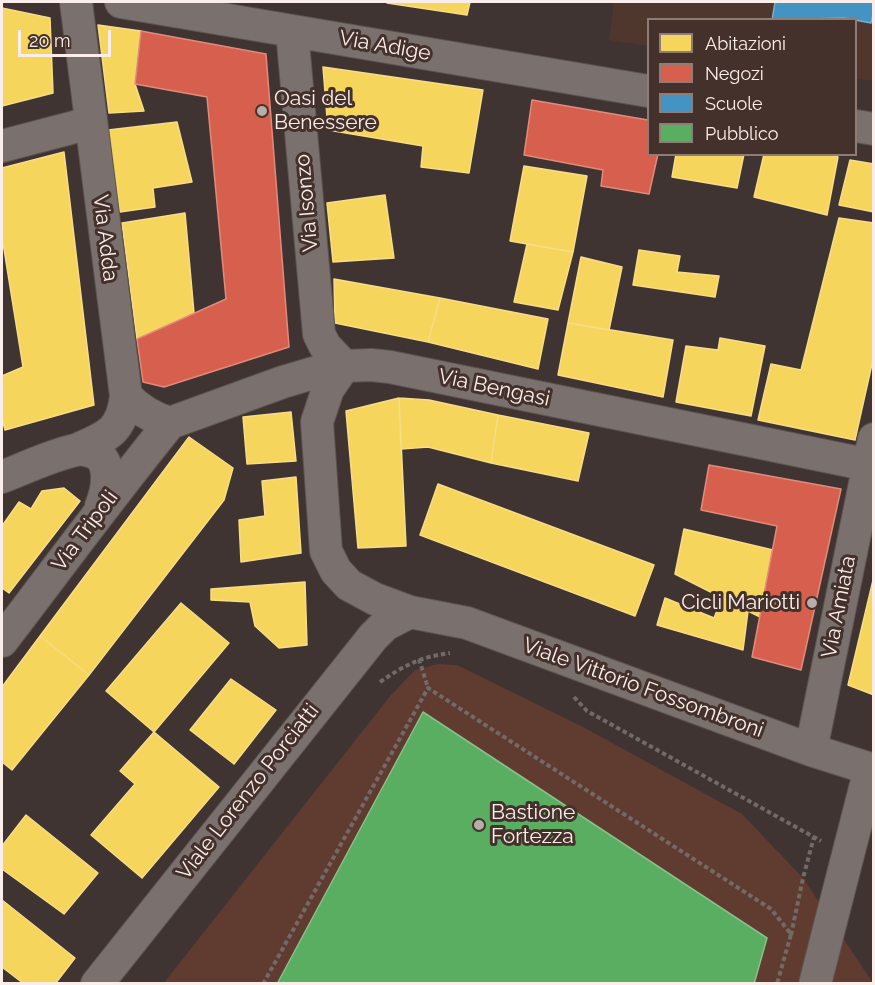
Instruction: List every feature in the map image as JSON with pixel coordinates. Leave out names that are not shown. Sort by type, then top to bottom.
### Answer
[{"type":"street","name":"Via Adda","points":[[2,477],[101,439],[117,428],[124,412],[126,396],[76,2]]},
{"type":"street","name":"Via Adige","points":[[121,2],[647,91]]},
{"type":"street","name":"Via Isonzo","points":[[292,31],[319,334],[329,351],[344,366]]},
{"type":"street","points":[[2,146],[90,123]]},
{"type":"street","points":[[857,126],[873,129]]},
{"type":"street","name":"Via Bengasi","points":[[170,423],[283,382],[344,366],[371,365],[872,457]]},
{"type":"street","name":"Viale Vittorio Fossombroni","points":[[344,366],[328,389],[317,422],[326,551],[336,571],[349,585],[375,599],[410,612],[467,623],[811,750],[872,770]]},
{"type":"street","points":[[126,396],[136,407],[170,423]]},
{"type":"street","name":"Via Tripoli","points":[[2,641],[122,481],[170,423]]},
{"type":"street","points":[[78,449],[94,452],[102,458],[107,467],[105,497],[98,516]]},
{"type":"street","name":"Via Amiata","points":[[811,750],[872,457]]},
{"type":"street","name":"Viale Lorenzo Porciatti","points":[[97,984],[358,654],[385,625],[410,612]]},
{"type":"street","points":[[815,984],[847,856],[872,770]]},
{"type":"path","points":[[380,682],[406,664],[419,659],[460,652]]},
{"type":"path","points":[[419,659],[428,688],[771,909],[791,934]]},
{"type":"path","points":[[263,984],[428,688]]},
{"type":"path","points":[[572,695],[587,711],[847,856]]},
{"type":"path","points":[[777,984],[814,837]]},
{"type":"shaded area","points":[[614,2],[873,2],[873,81],[857,78],[857,18],[647,18],[647,46],[609,40]]},
{"type":"shaded area","points":[[438,664],[457,665],[583,727],[742,814],[803,878],[873,983],[754,983],[767,937],[424,712],[277,983],[163,984],[391,695],[415,670]]},
{"type":"building: Abitazioni","points":[[388,2],[470,2],[467,15]]},
{"type":"building: Abitazioni","points":[[2,8],[50,18],[53,93],[2,106]]},
{"type":"building: Abitazioni","points":[[98,25],[141,31],[135,84],[144,111],[109,113]]},
{"type":"building: Abitazioni","points":[[323,67],[483,90],[469,173],[421,167],[423,146],[328,130]]},
{"type":"building: Abitazioni","points":[[177,122],[192,182],[153,188],[155,207],[120,212],[108,130]]},
{"type":"building: Abitazioni","points":[[64,152],[94,405],[5,430],[2,418],[2,376],[23,367],[2,237],[2,168]]},
{"type":"building: Abitazioni","points":[[676,156],[744,156],[737,188],[672,177]]},
{"type":"building: Abitazioni","points":[[764,156],[838,157],[827,215],[754,197]]},
{"type":"building: Abitazioni","points":[[850,160],[874,164],[874,212],[839,205]]},
{"type":"building: Abitazioni","points":[[524,166],[587,176],[573,252],[510,241]]},
{"type":"building: Abitazioni","points":[[385,195],[394,258],[333,262],[327,203]]},
{"type":"building: Abitazioni","points":[[185,213],[194,313],[137,339],[122,223]]},
{"type":"building: Abitazioni","points":[[839,218],[874,223],[874,355],[855,440],[758,420],[771,364],[801,370]]},
{"type":"building: Abitazioni","points":[[527,244],[573,252],[558,310],[514,302]]},
{"type":"building: Abitazioni","points":[[639,250],[680,256],[677,272],[719,276],[715,297],[633,285]]},
{"type":"building: Abitazioni","points":[[581,257],[622,267],[609,330],[568,323]]},
{"type":"building: Abitazioni","points":[[334,279],[440,298],[428,342],[335,323]]},
{"type":"building: Abitazioni","points":[[440,298],[548,319],[538,369],[428,342]]},
{"type":"building: Abitazioni","points":[[568,323],[673,340],[663,397],[558,375]]},
{"type":"building: Abitazioni","points":[[720,338],[765,346],[751,416],[676,402],[686,346],[718,350]]},
{"type":"building: Abitazioni","points":[[399,398],[406,546],[358,548],[346,411]]},
{"type":"building: Abitazioni","points":[[399,398],[429,400],[498,415],[491,463],[428,447],[401,449]]},
{"type":"building: Abitazioni","points":[[291,412],[296,461],[247,464],[243,417]]},
{"type":"building: Abitazioni","points":[[498,415],[589,433],[578,481],[491,463]]},
{"type":"building: Abitazioni","points":[[189,437],[233,468],[224,500],[89,675],[40,636]]},
{"type":"building: Abitazioni","points":[[296,477],[301,553],[241,562],[239,520],[265,516],[262,481]]},
{"type":"building: Abitazioni","points":[[438,484],[654,565],[635,616],[420,535]]},
{"type":"building: Abitazioni","points":[[64,488],[80,501],[9,593],[2,588],[2,526],[19,502],[31,509],[42,491]]},
{"type":"building: Abitazioni","points":[[684,529],[773,550],[760,617],[675,574]]},
{"type":"building: Abitazioni","points":[[874,576],[874,695],[848,685]]},
{"type":"building: Abitazioni","points":[[305,582],[307,645],[279,648],[255,626],[250,602],[211,600],[211,589]]},
{"type":"building: Abitazioni","points":[[665,598],[714,618],[722,598],[748,611],[743,650],[657,625]]},
{"type":"building: Abitazioni","points":[[181,603],[229,643],[154,732],[106,691]]},
{"type":"building: Abitazioni","points":[[40,636],[89,675],[12,770],[2,762],[2,687]]},
{"type":"building: Abitazioni","points":[[231,679],[276,710],[234,764],[190,730]]},
{"type":"building: Abitazioni","points":[[154,732],[219,787],[142,878],[91,835],[135,784],[120,771]]},
{"type":"building: Abitazioni","points":[[26,815],[98,873],[64,914],[2,869],[2,846]]},
{"type":"building: Abitazioni","points":[[2,900],[75,958],[55,984],[24,984],[2,967]]},
{"type":"building: Negozi","points":[[141,31],[266,54],[289,347],[164,387],[143,382],[137,339],[226,299],[207,97],[135,84]]},
{"type":"building: Negozi","points":[[532,100],[647,120],[647,156],[658,156],[649,194],[601,186],[603,170],[524,155]]},
{"type":"building: Negozi","points":[[709,465],[841,489],[801,670],[752,657],[777,526],[701,510]]},
{"type":"building: Scuole","points":[[775,2],[874,2],[871,23],[857,20],[857,18],[772,18]]},
{"type":"building: Pubblico","name":"Bastione Fortezza","points":[[423,712],[767,938],[754,984],[277,984]]},
{"type":"place","name":"Oasi del Benessere","points":[[262,111]]},
{"type":"place","name":"Cicli Mariotti","points":[[812,603]]},
{"type":"place","name":"Bastione Fortezza","points":[[479,825]]}]
